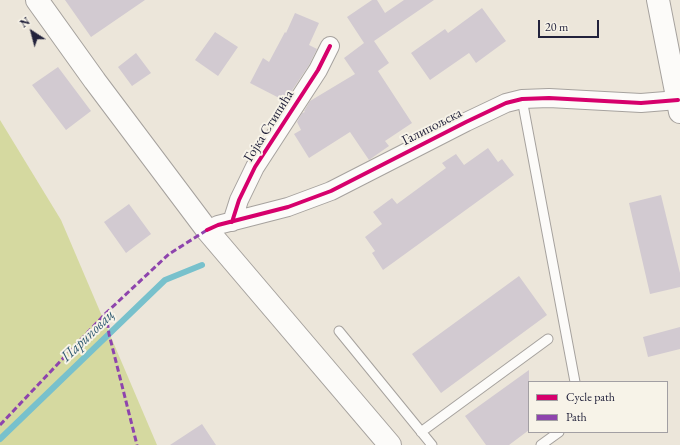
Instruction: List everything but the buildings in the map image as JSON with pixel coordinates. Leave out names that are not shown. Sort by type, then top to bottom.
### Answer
[{"type":"main road","points":[[37,0],[95,81],[207,230],[390,445]]},
{"type":"main road","points":[[658,0],[679,106]]},
{"type":"street","name":"Гојка Стипића","points":[[232,222],[239,200],[255,167],[318,70],[330,46]]},
{"type":"street","name":"Галипољска","points":[[207,230],[288,207],[331,190],[506,103],[522,99],[549,98],[641,102],[679,106]]},
{"type":"lane","points":[[522,99],[575,381]]},
{"type":"lane","points":[[339,331],[432,445]]},
{"type":"lane","points":[[421,432],[548,338]]},
{"type":"lane","points":[[541,445],[558,433]]},
{"type":"green space","points":[[0,120],[61,220],[157,445],[0,445]]},
{"type":"waterway","name":"Париповац","points":[[0,439],[165,280],[202,265]]},
{"type":"marked path","points":[[0,425],[106,313],[169,254],[207,230]]},
{"type":"marked path","points":[[106,313],[109,334],[137,445]]},
{"type":"cycle path","points":[[232,222],[239,200],[255,167],[318,70],[330,46]]},
{"type":"cycle path","points":[[207,230],[218,225],[288,207],[331,191],[506,103],[522,99],[549,98],[641,103],[678,100]]}]
